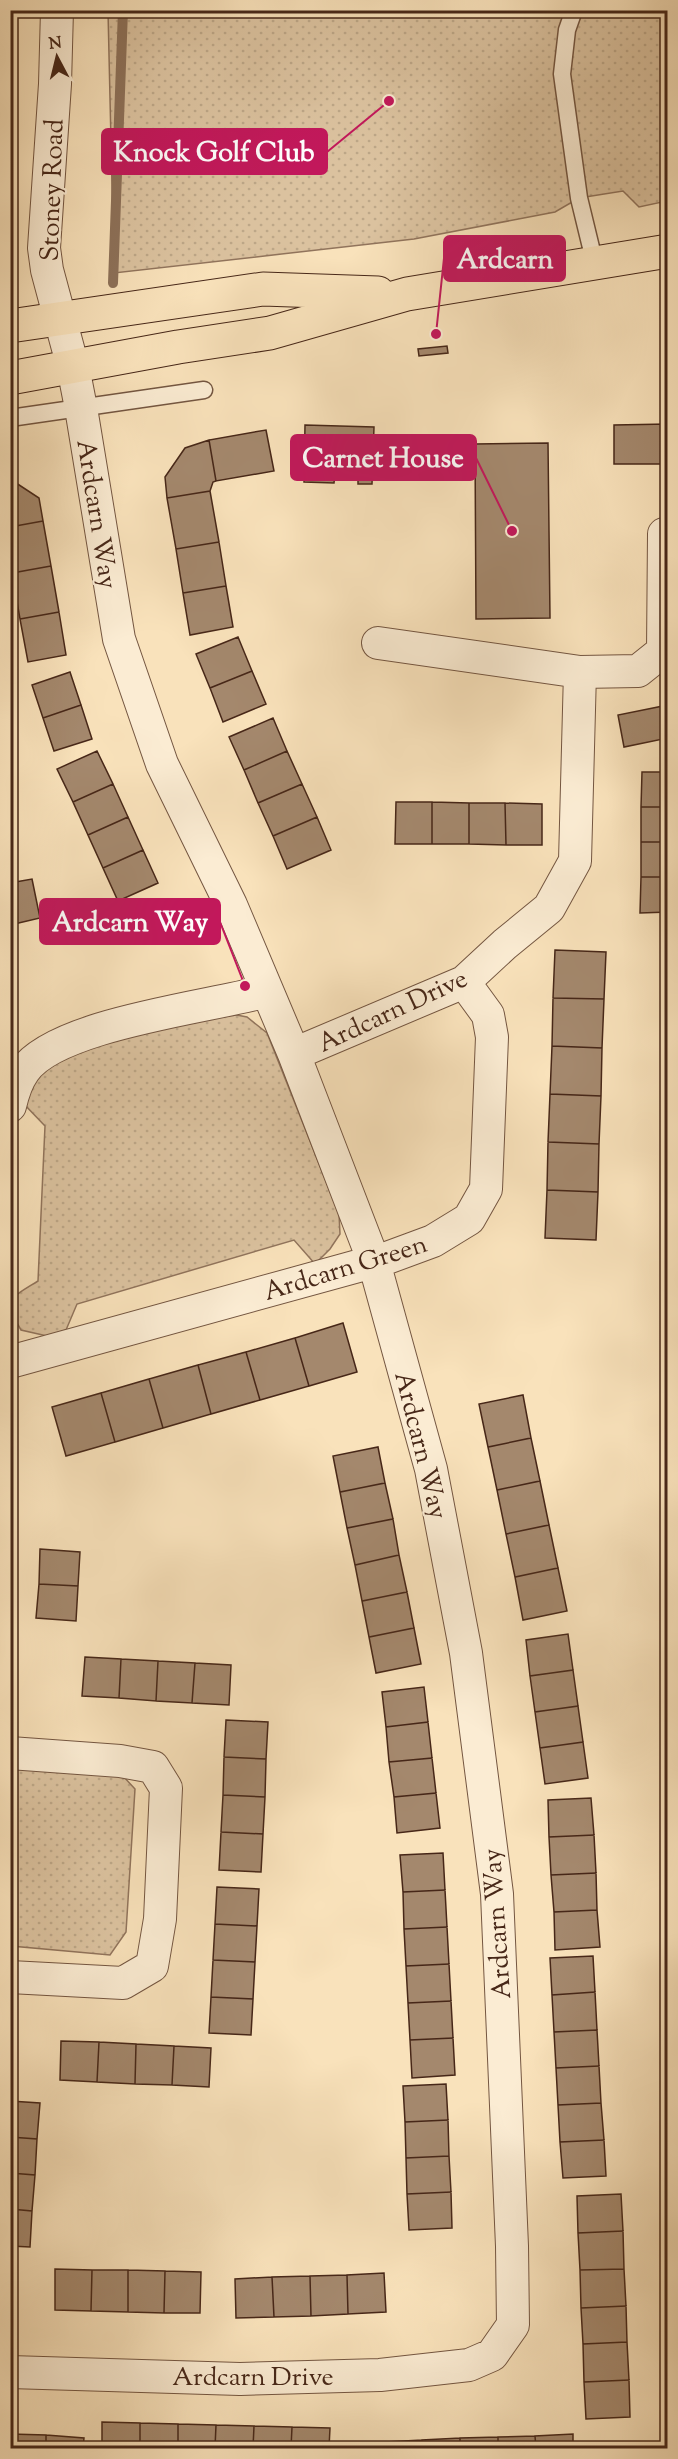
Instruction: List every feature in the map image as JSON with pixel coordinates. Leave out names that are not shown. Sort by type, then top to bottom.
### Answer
[{"type":"highway","points":[[10,378],[178,346],[270,333],[407,294],[668,251]]},
{"type":"highway","points":[[10,326],[263,289],[407,294]]},
{"type":"street","name":"Stoney Road","points":[[57,10],[55,84],[44,248],[47,270],[73,367]]},
{"type":"street","name":"Ardcarn Way","points":[[73,367],[119,639],[162,764],[231,905],[294,1054],[374,1262],[431,1469],[466,1653],[497,1894],[512,2246],[513,2325],[492,2355]]},
{"type":"street","points":[[378,643],[580,672],[638,671],[663,651],[664,534]]},
{"type":"street","name":"Ardcarn Drive","points":[[294,1054],[464,982],[549,908],[575,861],[580,672]]},
{"type":"street","name":"Ardcarn Green","points":[[10,1362],[374,1262],[433,1241],[469,1219],[486,1189],[492,1037],[488,1015],[464,982]]},
{"type":"street","points":[[10,1106],[15,1087],[24,1069],[47,1050],[101,1028],[267,991]]},
{"type":"street","points":[[10,1753],[120,1761],[153,1767],[166,1788],[160,1919],[153,1966],[123,1983],[10,1977]]},
{"type":"street","name":"Ardcarn Drive","points":[[10,2372],[240,2379],[380,2375],[470,2366],[492,2355]]},
{"type":"lane","points":[[574,10],[567,30],[562,74],[579,198],[595,264]]},
{"type":"lane","points":[[10,418],[204,390]]},
{"type":"shaded area","points":[[108,11],[667,11],[667,201],[639,207],[623,191],[579,198],[555,212],[414,239],[114,273]]},
{"type":"shaded area","points":[[226,1013],[247,1017],[267,1033],[339,1214],[340,1234],[330,1249],[315,1264],[294,1240],[77,1304],[66,1330],[47,1336],[21,1330],[15,1320],[11,1305],[12,1300],[21,1291],[38,1281],[45,1126],[24,1104],[40,1070],[65,1049]]},
{"type":"shaded area","points":[[15,1766],[123,1776],[135,1789],[126,1932],[110,1955],[11,1946],[10,1771]]},
{"type":"building","points":[[447,346],[448,353],[419,356],[418,349]]},
{"type":"building","points":[[668,424],[668,464],[614,464],[614,425]]},
{"type":"building","points":[[305,425],[374,427],[372,484],[358,484],[358,473],[335,473],[334,483],[304,482]]},
{"type":"building","points":[[266,430],[274,471],[216,481],[209,440]]},
{"type":"building","points":[[209,440],[216,481],[213,482],[210,491],[167,498],[165,477],[185,448]]},
{"type":"building","points":[[548,443],[550,618],[476,619],[475,444]]},
{"type":"building","points":[[10,479],[39,498],[43,521],[10,527]]},
{"type":"building","points":[[210,491],[219,542],[176,549],[167,498]]},
{"type":"building","points":[[43,521],[51,566],[12,573],[10,527]]},
{"type":"building","points":[[219,542],[226,586],[183,593],[176,549]]},
{"type":"building","points":[[51,566],[59,612],[20,619],[12,573]]},
{"type":"building","points":[[226,586],[233,627],[190,635],[183,593]]},
{"type":"building","points":[[59,612],[66,655],[28,662],[20,619]]},
{"type":"building","points":[[238,637],[252,671],[210,688],[196,654]]},
{"type":"building","points":[[252,671],[266,704],[223,722],[210,688]]},
{"type":"building","points":[[70,672],[81,705],[43,718],[32,685]]},
{"type":"building","points":[[81,705],[92,739],[54,751],[43,718]]},
{"type":"building","points":[[668,705],[668,738],[624,747],[618,715]]},
{"type":"building","points":[[273,718],[287,751],[244,770],[229,737]]},
{"type":"building","points":[[97,751],[113,784],[73,802],[57,769]]},
{"type":"building","points":[[287,751],[302,784],[258,803],[244,770]]},
{"type":"building","points":[[642,772],[668,772],[668,807],[641,807]]},
{"type":"building","points":[[113,784],[128,817],[88,835],[73,802]]},
{"type":"building","points":[[302,784],[317,817],[273,836],[258,803]]},
{"type":"building","points":[[396,802],[432,802],[432,844],[395,844]]},
{"type":"building","points":[[432,802],[469,803],[469,844],[432,844]]},
{"type":"building","points":[[469,803],[505,803],[506,845],[469,844]]},
{"type":"building","points":[[505,803],[542,804],[542,845],[506,845]]},
{"type":"building","points":[[641,807],[668,807],[668,842],[641,842]]},
{"type":"building","points":[[128,817],[143,850],[103,868],[88,835]]},
{"type":"building","points":[[317,817],[331,850],[287,869],[273,836]]},
{"type":"building","points":[[641,842],[668,842],[668,877],[641,877]]},
{"type":"building","points":[[143,850],[158,883],[118,901],[103,868]]},
{"type":"building","points":[[641,877],[668,877],[668,912],[640,913]]},
{"type":"building","points":[[32,879],[40,918],[10,925],[10,883]]},
{"type":"building","points":[[555,950],[606,952],[604,999],[553,998]]},
{"type":"building","points":[[553,998],[604,999],[602,1048],[552,1046]]},
{"type":"building","points":[[552,1046],[602,1048],[601,1096],[550,1094]]},
{"type":"building","points":[[550,1094],[601,1096],[599,1144],[548,1142]]},
{"type":"building","points":[[548,1142],[599,1144],[598,1192],[547,1190]]},
{"type":"building","points":[[547,1190],[598,1192],[596,1240],[545,1238]]},
{"type":"building","points":[[343,1323],[357,1372],[309,1386],[295,1338]]},
{"type":"building","points":[[295,1338],[309,1386],[260,1400],[246,1352]]},
{"type":"building","points":[[246,1352],[260,1400],[211,1414],[198,1365]]},
{"type":"building","points":[[198,1365],[211,1414],[163,1428],[149,1379]]},
{"type":"building","points":[[149,1379],[163,1428],[115,1442],[101,1393]]},
{"type":"building","points":[[101,1393],[115,1442],[66,1456],[52,1407]]},
{"type":"building","points":[[523,1395],[531,1438],[488,1447],[479,1404]]},
{"type":"building","points":[[531,1438],[540,1481],[497,1490],[488,1447]]},
{"type":"building","points":[[378,1447],[385,1483],[340,1492],[333,1456]]},
{"type":"building","points":[[540,1481],[549,1525],[506,1534],[497,1490]]},
{"type":"building","points":[[385,1483],[393,1519],[347,1528],[340,1492]]},
{"type":"building","points":[[393,1519],[399,1555],[355,1565],[347,1528]]},
{"type":"building","points":[[549,1525],[558,1568],[515,1577],[506,1534]]},
{"type":"building","points":[[40,1549],[80,1552],[78,1586],[39,1584]]},
{"type":"building","points":[[399,1555],[407,1592],[362,1601],[355,1565]]},
{"type":"building","points":[[558,1568],[567,1611],[523,1620],[515,1577]]},
{"type":"building","points":[[39,1584],[78,1586],[76,1621],[36,1618]]},
{"type":"building","points":[[407,1592],[414,1628],[369,1637],[362,1601]]},
{"type":"building","points":[[414,1628],[421,1664],[376,1673],[369,1637]]},
{"type":"building","points":[[568,1634],[573,1670],[530,1676],[526,1640]]},
{"type":"building","points":[[85,1657],[121,1659],[119,1698],[82,1696]]},
{"type":"building","points":[[121,1659],[158,1661],[156,1701],[119,1698]]},
{"type":"building","points":[[158,1661],[195,1663],[192,1703],[156,1701]]},
{"type":"building","points":[[195,1663],[231,1665],[229,1705],[192,1703]]},
{"type":"building","points":[[573,1670],[578,1706],[535,1712],[530,1676]]},
{"type":"building","points":[[424,1687],[428,1722],[386,1727],[382,1692]]},
{"type":"building","points":[[578,1706],[583,1742],[540,1748],[535,1712]]},
{"type":"building","points":[[226,1720],[268,1722],[266,1759],[224,1757]]},
{"type":"building","points":[[428,1722],[432,1758],[389,1762],[386,1727]]},
{"type":"building","points":[[583,1742],[588,1778],[545,1784],[540,1748]]},
{"type":"building","points":[[224,1757],[266,1759],[265,1797],[223,1795]]},
{"type":"building","points":[[432,1758],[436,1793],[394,1797],[389,1762]]},
{"type":"building","points":[[436,1793],[440,1828],[397,1833],[394,1797]]},
{"type":"building","points":[[223,1795],[265,1797],[263,1834],[221,1832]]},
{"type":"building","points":[[591,1798],[594,1835],[549,1837],[548,1800]]},
{"type":"building","points":[[221,1832],[263,1834],[261,1872],[219,1870]]},
{"type":"building","points":[[594,1835],[596,1873],[551,1875],[549,1837]]},
{"type":"building","points":[[443,1853],[445,1890],[403,1892],[400,1855]]},
{"type":"building","points":[[596,1873],[597,1910],[554,1912],[551,1875]]},
{"type":"building","points":[[217,1887],[259,1889],[257,1926],[215,1924]]},
{"type":"building","points":[[445,1890],[447,1927],[404,1929],[403,1892]]},
{"type":"building","points":[[597,1910],[600,1947],[555,1950],[554,1912]]},
{"type":"building","points":[[215,1924],[257,1926],[255,1962],[213,1960]]},
{"type":"building","points":[[447,1927],[449,1964],[406,1966],[404,1929]]},
{"type":"building","points":[[593,1956],[595,1992],[552,1995],[550,1958]]},
{"type":"building","points":[[213,1960],[255,1962],[253,1999],[211,1997]]},
{"type":"building","points":[[449,1964],[451,2001],[408,2003],[406,1966]]},
{"type":"building","points":[[595,1992],[597,2030],[554,2032],[552,1995]]},
{"type":"building","points":[[211,1997],[253,1999],[251,2035],[209,2033]]},
{"type":"building","points":[[451,2001],[453,2038],[410,2040],[408,2003]]},
{"type":"building","points":[[597,2030],[599,2066],[556,2068],[554,2032]]},
{"type":"building","points":[[453,2038],[455,2075],[412,2078],[410,2040]]},
{"type":"building","points":[[61,2041],[99,2042],[97,2082],[60,2080]]},
{"type":"building","points":[[99,2042],[136,2044],[135,2084],[97,2082]]},
{"type":"building","points":[[136,2044],[174,2046],[172,2085],[135,2084]]},
{"type":"building","points":[[174,2046],[211,2048],[209,2087],[172,2085]]},
{"type":"building","points":[[599,2066],[601,2103],[558,2105],[556,2068]]},
{"type":"building","points":[[446,2084],[448,2120],[405,2122],[403,2086]]},
{"type":"building","points":[[10,2101],[40,2103],[37,2139],[10,2137]]},
{"type":"building","points":[[601,2103],[604,2140],[560,2142],[558,2105]]},
{"type":"building","points":[[448,2120],[449,2156],[406,2158],[405,2122]]},
{"type":"building","points":[[10,2137],[37,2139],[35,2175],[10,2173]]},
{"type":"building","points":[[604,2140],[606,2176],[563,2178],[560,2142]]},
{"type":"building","points":[[449,2156],[451,2192],[407,2194],[406,2158]]},
{"type":"building","points":[[10,2173],[35,2175],[32,2211],[10,2209]]},
{"type":"building","points":[[451,2192],[452,2228],[409,2230],[407,2194]]},
{"type":"building","points":[[621,2194],[623,2231],[578,2233],[577,2196]]},
{"type":"building","points":[[10,2209],[32,2211],[30,2247],[10,2246]]},
{"type":"building","points":[[623,2231],[624,2269],[580,2270],[578,2233]]},
{"type":"building","points":[[55,2269],[92,2270],[91,2311],[55,2310]]},
{"type":"building","points":[[624,2269],[626,2306],[581,2308],[580,2270]]},
{"type":"building","points":[[92,2270],[128,2270],[128,2312],[91,2311]]},
{"type":"building","points":[[128,2270],[165,2271],[164,2313],[128,2312]]},
{"type":"building","points":[[165,2271],[201,2272],[200,2313],[164,2313]]},
{"type":"building","points":[[384,2273],[386,2312],[348,2314],[347,2275]]},
{"type":"building","points":[[347,2275],[348,2314],[311,2316],[310,2276]]},
{"type":"building","points":[[310,2276],[311,2316],[274,2317],[272,2277]]},
{"type":"building","points":[[272,2277],[274,2317],[236,2318],[235,2279]]},
{"type":"building","points":[[626,2306],[627,2342],[583,2344],[581,2308]]},
{"type":"building","points":[[627,2342],[629,2380],[584,2382],[583,2344]]},
{"type":"building","points":[[629,2380],[630,2417],[586,2419],[584,2382]]},
{"type":"building","points":[[102,2422],[140,2423],[140,2448],[102,2448]]},
{"type":"building","points":[[140,2423],[178,2424],[178,2448],[140,2448]]},
{"type":"building","points":[[178,2424],[216,2425],[215,2448],[178,2448]]},
{"type":"building","points":[[216,2425],[254,2426],[253,2448],[215,2448]]},
{"type":"building","points":[[254,2426],[292,2427],[291,2448],[253,2448]]},
{"type":"building","points":[[292,2427],[330,2428],[329,2448],[291,2448]]},
{"type":"building","points":[[10,2434],[46,2435],[46,2448],[10,2448]]},
{"type":"building","points":[[573,2434],[573,2448],[536,2448],[535,2436]]},
{"type":"building","points":[[46,2435],[84,2438],[83,2448],[46,2448]]},
{"type":"building","points":[[535,2436],[536,2448],[498,2448],[498,2437]]},
{"type":"building","points":[[498,2437],[498,2448],[460,2448],[460,2438]]},
{"type":"building","points":[[460,2438],[460,2448],[423,2448],[422,2440]]},
{"type":"building","points":[[422,2440],[423,2448],[385,2448],[385,2442]]},
{"type":"building","points":[[385,2442],[385,2448],[347,2448],[347,2443]]},
{"type":"waterway","points":[[113,283],[123,10]]},
{"type":"place","name":"Knock Golf Club","points":[[389,101]]},
{"type":"place","name":"Ardcarn","points":[[436,334]]},
{"type":"place","name":"Carnet House","points":[[512,531]]},
{"type":"place","name":"Ardcarn Way","points":[[245,986]]}]
